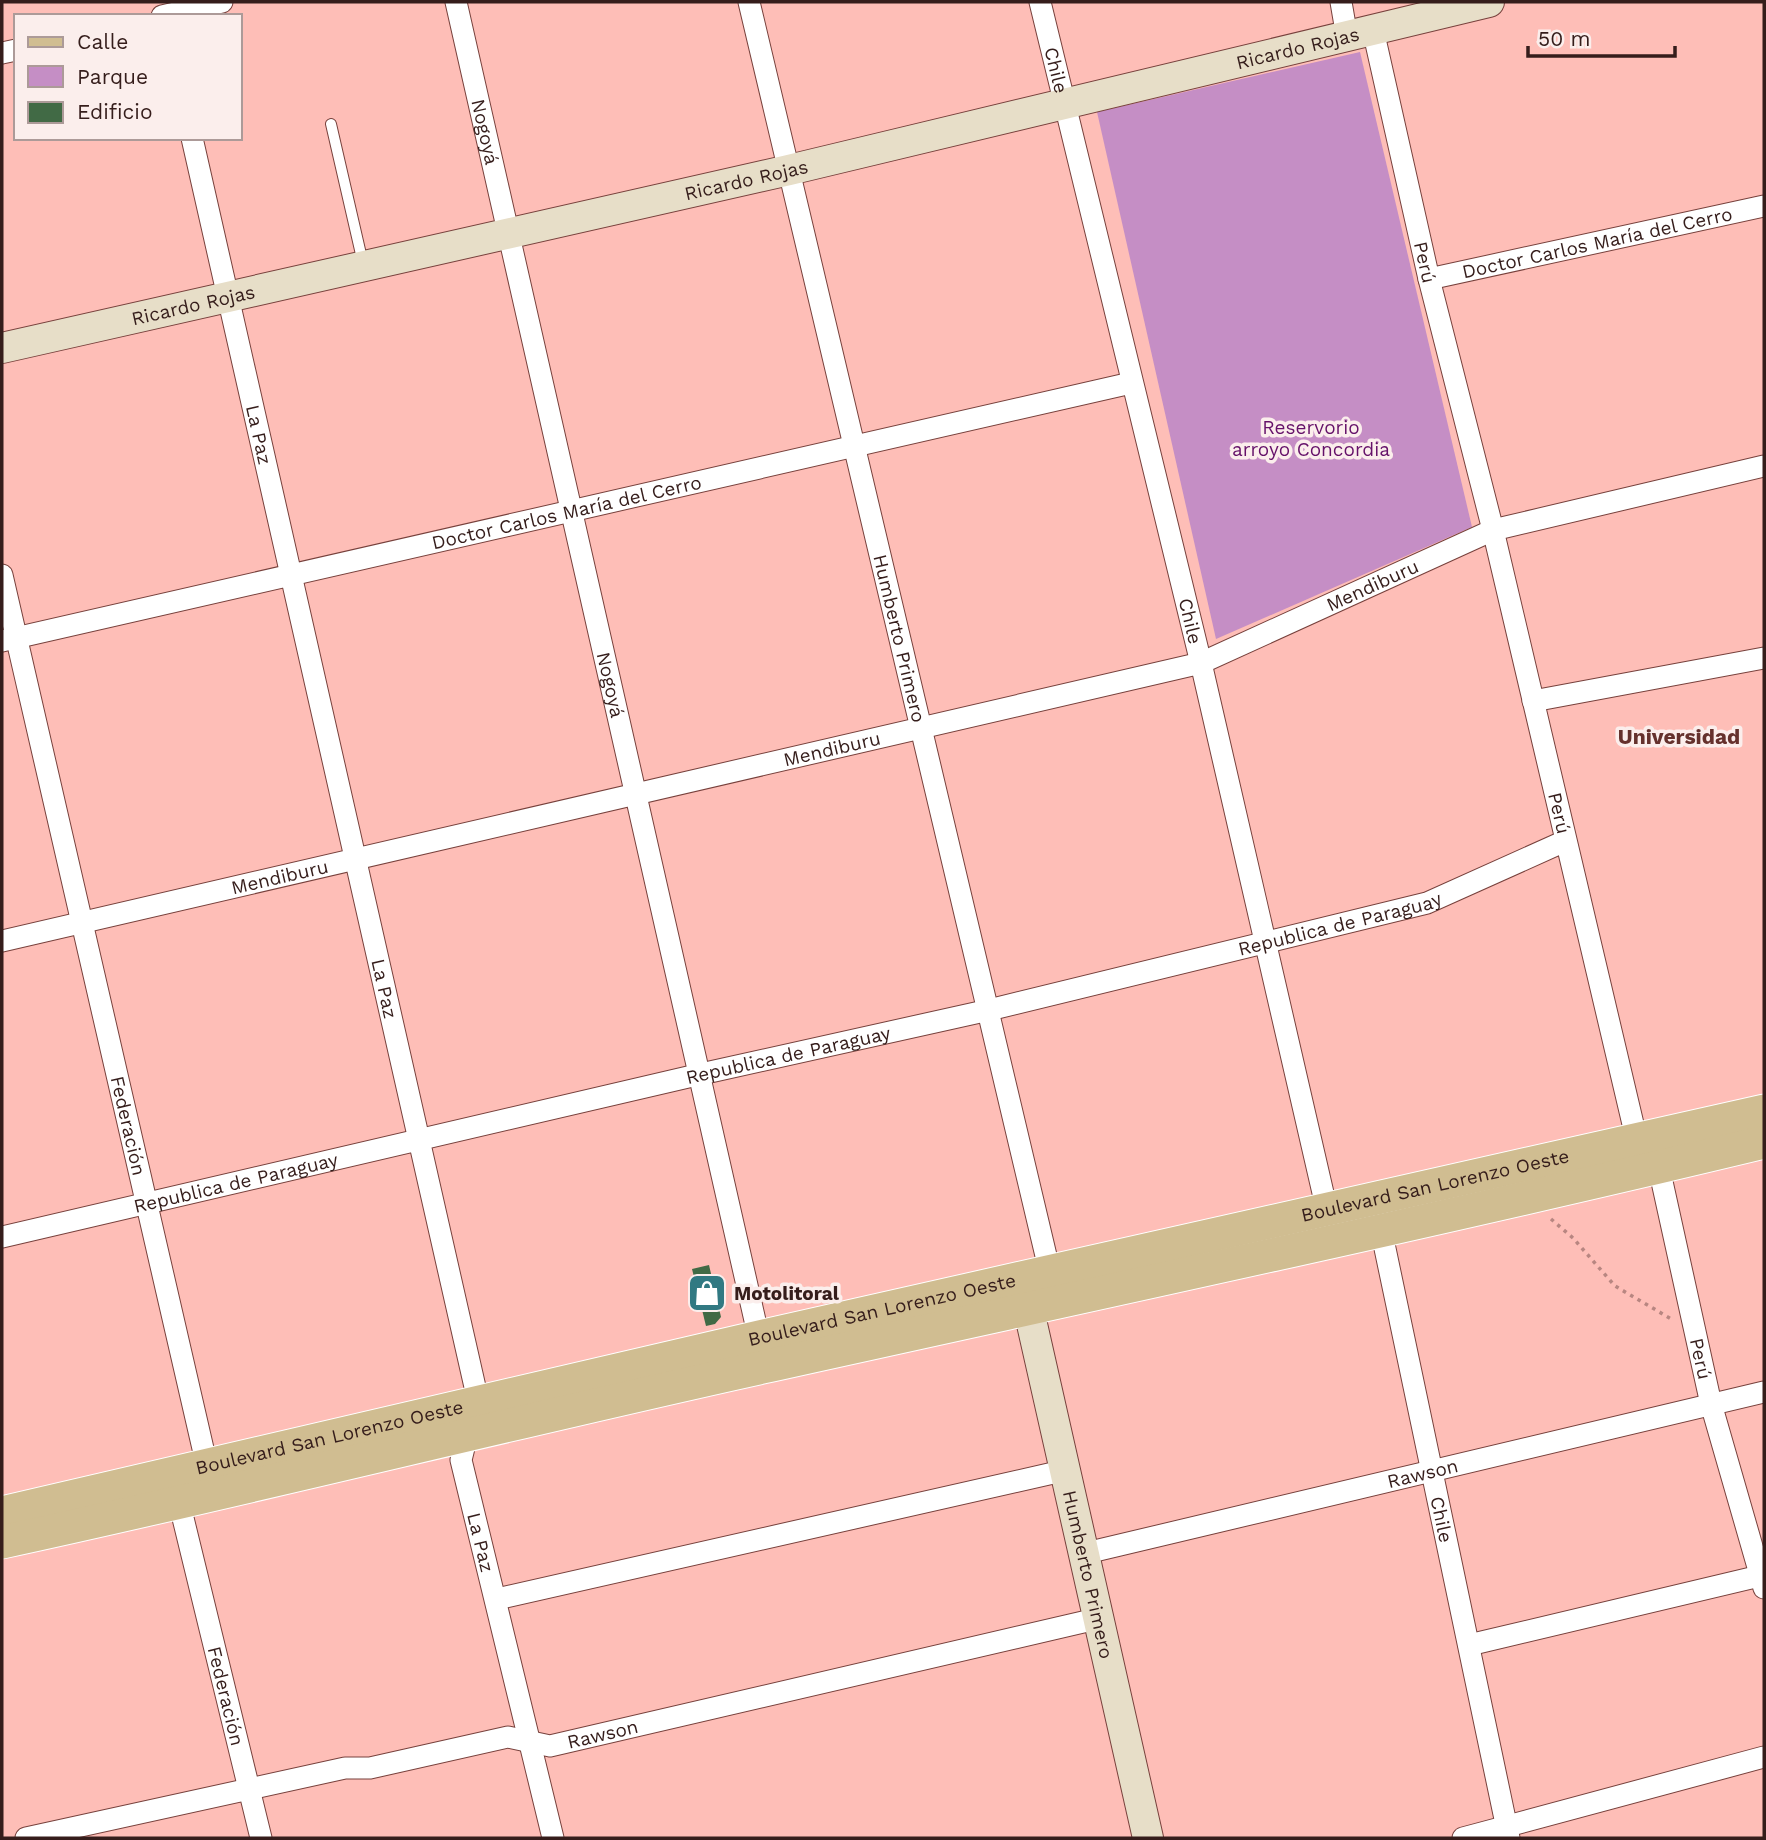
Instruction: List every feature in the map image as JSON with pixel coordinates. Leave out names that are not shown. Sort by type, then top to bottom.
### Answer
[{"type":"main road","name":"Boulevard San Lorenzo Oeste","points":[[2,1513],[201,1467],[471,1418],[762,1352],[1043,1275],[1378,1216],[1637,1141],[1764,1111]]},
{"type":"main road","name":"Boulevard San Lorenzo Oeste","points":[[1378,1216],[1526,1197],[1764,1142]]},
{"type":"main road","name":"Boulevard San Lorenzo Oeste","points":[[762,1352],[1029,1311],[1330,1226]]},
{"type":"main road","name":"Boulevard San Lorenzo Oeste","points":[[2,1542],[186,1502],[471,1418]]},
{"type":"street","points":[[172,14],[222,2]]},
{"type":"street","name":"Nogoyá","points":[[456,2],[762,1352]]},
{"type":"street","name":"Humberto Primero","points":[[750,2],[1047,1260],[1043,1275]]},
{"type":"street","name":"Chile","points":[[1040,2],[1200,663],[1330,1226]]},
{"type":"street","name":"Perú","points":[[1341,2],[1360,33],[1429,279],[1493,530],[1637,1141],[1659,1167],[1711,1404],[1763,1580]]},
{"type":"street","name":"Ricardo Rojas","points":[[2,348],[789,170],[1489,2]]},
{"type":"street","name":"La Paz","points":[[192,140],[475,1387],[461,1460],[497,1599],[553,1838]]},
{"type":"street","name":"Doctor Carlos María del Cerro","points":[[1429,279],[1764,206]]},
{"type":"street","name":"Doctor Carlos María del Cerro","points":[[9,639],[1131,383]]},
{"type":"street","name":"Mendiburu","points":[[2,941],[354,858],[921,730],[1200,663],[1493,530],[1764,466]]},
{"type":"street","name":"Federación","points":[[2,575],[9,639],[81,922],[204,1453],[182,1514],[261,1838]]},
{"type":"street","points":[[1533,701],[1764,658]]},
{"type":"street","name":"Republica de Paraguay","points":[[2,1237],[701,1074],[989,1010],[1427,903],[1565,841]]},
{"type":"street","name":"Chile","points":[[1378,1216],[1508,1833]]},
{"type":"street","points":[[1029,1311],[1043,1275]]},
{"type":"street","name":"Humberto Primero","points":[[1029,1311],[1062,1471],[1148,1838]]},
{"type":"street","name":"Rawson","points":[[1082,1554],[1764,1392]]},
{"type":"street","points":[[497,1599],[1062,1471]]},
{"type":"street","points":[[1469,1645],[1763,1580]]},
{"type":"street","name":"Rawson","points":[[26,1838],[345,1768],[370,1768],[508,1737],[550,1746],[1096,1619]]},
{"type":"street","points":[[1463,1838],[1508,1833],[1764,1758]]},
{"type":"lane","points":[[331,124],[364,266]]},
{"type":"path","points":[[1526,1197],[1573,1238],[1615,1286],[1694,1331]]},
{"type":"green space","name":"Reservorio arroyo Concordia","points":[[1360,52],[1472,527],[1216,639],[1097,112]]},
{"type":"building","name":"Motolitoral","points":[[709,1265],[721,1317],[715,1324],[706,1326],[692,1269]]},
{"type":"place","name":"Motolitoral","points":[[707,1293]]},
{"type":"district","name":"Universidad","points":[[1679,737]]}]
